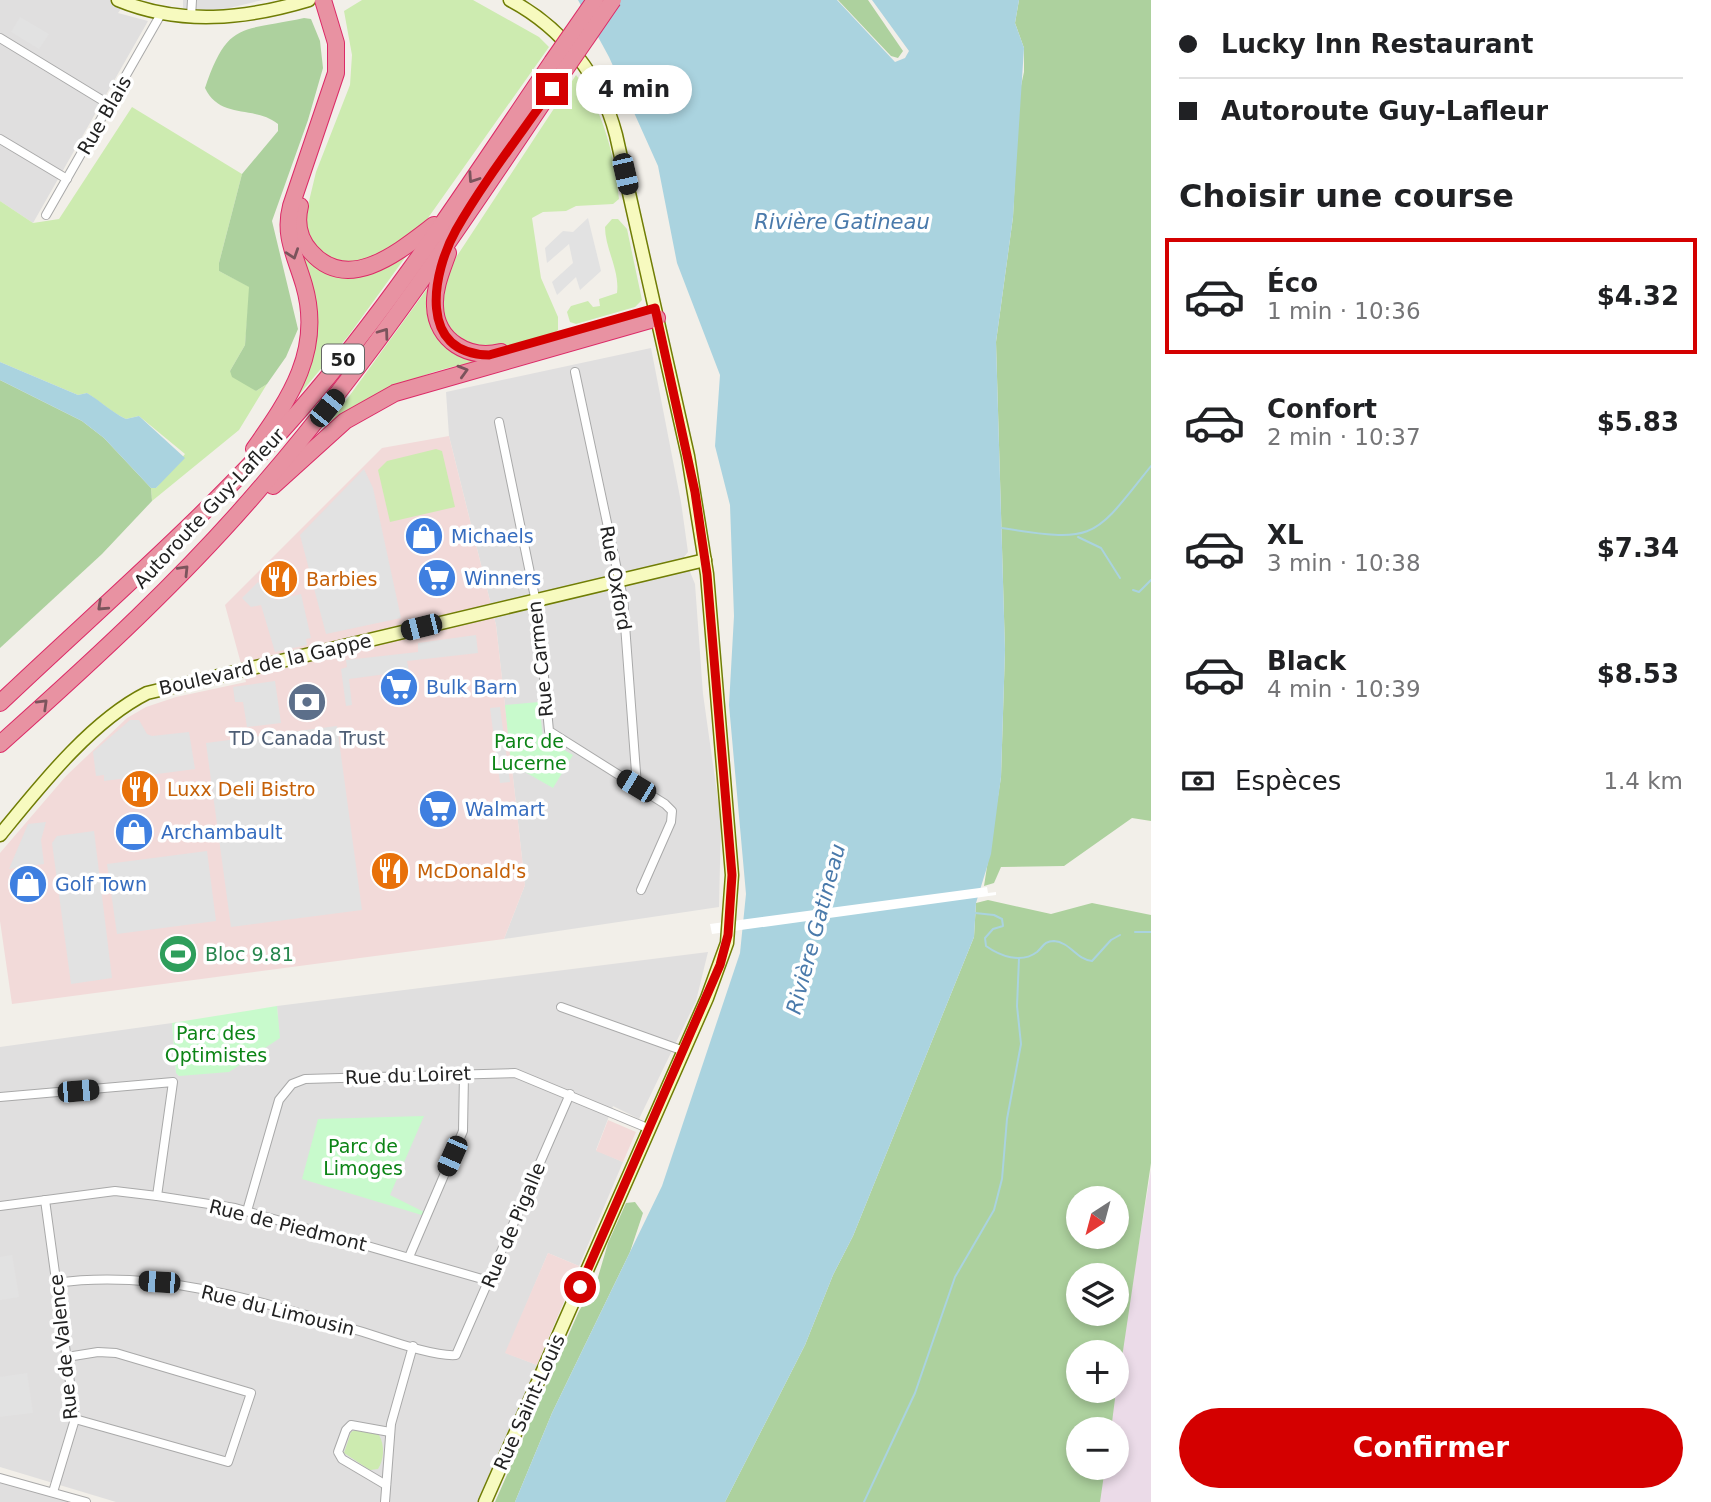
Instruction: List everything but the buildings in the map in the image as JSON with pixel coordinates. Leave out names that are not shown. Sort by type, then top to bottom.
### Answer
[{"type":"highway","points":[[223,492],[289,398],[307,353],[308,305],[290,245],[288,226],[294,196],[336,73],[336,43],[323,0]]},
{"type":"highway","points":[[334,0],[345,43],[345,75],[299,208],[299,226],[304,243],[320,260],[332,266],[348,269],[366,267],[396,254],[447,215]]},
{"type":"highway","name":"Autoroute Guy-Lafleur","points":[[0,744],[216,537],[341,390],[455,232],[557,68],[595,0]]},
{"type":"highway","name":"Autoroute Guy-Lafleur","points":[[0,703],[223,492],[280,433],[338,366],[557,68],[613,0]]},
{"type":"highway","points":[[455,232],[438,282],[435,311],[447,338],[470,352],[500,353],[656,313]]},
{"type":"highway","points":[[216,537],[339,426],[378,401],[419,384],[656,313]]},
{"type":"highway","points":[[0,751],[23,723]]},
{"type":"main road","points":[[118,0],[161,14],[191,17],[254,14],[309,0]]},
{"type":"main road","name":"Rue Saint-Louis","points":[[485,1502],[723,957],[732,902],[730,851],[702,540],[688,456],[616,135],[602,96],[586,67],[544,22],[511,0]]},
{"type":"main road","points":[[687,564],[702,540]]},
{"type":"main road","name":"Boulevard de la Gappe","points":[[0,835],[71,755],[122,708],[147,693],[705,561]]},
{"type":"street","points":[[191,17],[192,0]]},
{"type":"street","name":"Rue Blais","points":[[46,215],[161,14]]},
{"type":"street","points":[[0,38],[110,105]]},
{"type":"street","points":[[0,139],[67,179]]},
{"type":"street","name":"Rue Oxford","points":[[575,372],[625,613],[636,786]]},
{"type":"street","name":"Rue Carmen","points":[[499,422],[535,600],[549,731],[636,786]]},
{"type":"street","points":[[636,786],[669,807],[673,816],[641,890]]},
{"type":"street","points":[[561,1007],[684,1051]]},
{"type":"street","points":[[409,1257],[463,1131],[464,1073]]},
{"type":"street","name":"Rue du Loiret","points":[[247,1211],[282,1094],[292,1084],[312,1078],[515,1073],[650,1129]]},
{"type":"street","points":[[0,1097],[173,1082],[157,1196]]},
{"type":"street","name":"Rue de Pigalle","points":[[456,1355],[570,1094]]},
{"type":"street","name":"Rue de Piedmont","points":[[0,1206],[115,1191],[157,1196],[247,1211],[489,1281]]},
{"type":"street","name":"Rue de Valence","points":[[46,1200],[75,1419],[53,1492]]},
{"type":"street","name":"Rue du Limousin","points":[[55,1283],[100,1278],[165,1282],[262,1302],[413,1346],[456,1355]]},
{"type":"street","points":[[385,1502],[390,1432],[413,1346]]},
{"type":"street","points":[[67,1357],[98,1352],[116,1353],[251,1393],[228,1462],[75,1419]]},
{"type":"street","points":[[386,1485],[342,1459],[338,1452],[346,1430],[351,1425],[390,1432]]},
{"type":"street","points":[[0,1478],[86,1502]]},
{"type":"shaded area","points":[[0,0],[127,0],[118,13],[148,21],[33,223],[0,201]]},
{"type":"shaded area","points":[[183,0],[263,0],[212,12],[183,8]]},
{"type":"shaded area","points":[[20,17],[49,34],[39,49],[11,32]]},
{"type":"shaded area","points":[[588,218],[601,271],[580,290],[576,277],[557,295],[552,282],[573,263],[569,244],[547,263],[545,248],[563,231],[573,232]]},
{"type":"shaded area","points":[[651,348],[681,502],[688,552],[684,557],[695,584],[703,694],[721,821],[719,907],[504,939],[525,885],[496,625],[449,436],[446,392]]},
{"type":"shaded area","points":[[449,436],[496,625],[525,885],[504,939],[12,1004],[0,921],[0,853],[66,776],[127,718],[146,707],[176,697],[246,682],[225,605],[382,448]]},
{"type":"shaded area","points":[[364,469],[373,488],[401,618],[326,634],[300,535]]},
{"type":"shaded area","points":[[258,582],[276,600],[301,594],[311,638],[306,639],[307,645],[275,652],[261,605],[251,607],[242,598]]},
{"type":"shaded area","points":[[476,635],[478,653],[407,661],[409,671],[349,679],[352,705],[346,706],[341,669],[347,667],[346,660],[418,652],[418,643]]},
{"type":"shaded area","points":[[275,681],[281,723],[247,727],[243,702],[235,702],[233,687]]},
{"type":"shaded area","points":[[500,707],[510,782],[500,783],[490,708]]},
{"type":"shaded area","points":[[130,720],[139,720],[147,734],[152,736],[189,732],[195,769],[104,781],[104,775],[96,776],[93,752]]},
{"type":"shaded area","points":[[337,726],[362,910],[231,927],[206,743]]},
{"type":"shaded area","points":[[46,822],[41,840],[44,864],[9,869],[28,824]]},
{"type":"shaded area","points":[[94,831],[112,978],[71,984],[52,843],[57,836]]},
{"type":"shaded area","points":[[207,851],[216,921],[117,934],[107,864]]},
{"type":"shaded area","points":[[708,952],[696,1001],[639,1119],[613,1106],[596,1150],[623,1162],[579,1266],[548,1253],[506,1353],[537,1365],[483,1502],[116,1502],[0,1467],[0,1047],[172,1023],[176,1072],[179,1076],[279,1038],[277,1006]]},
{"type":"shaded area","points":[[608,1120],[636,1132],[623,1162],[596,1151]]},
{"type":"shaded area","points":[[1151,1170],[1151,1502],[1096,1502],[1099,1480],[1129,1480],[1129,1417],[1110,1417],[1112,1403],[1129,1403],[1129,1340],[1123,1340],[1125,1326],[1129,1326],[1129,1303]]},
{"type":"shaded area","points":[[548,1253],[579,1266],[537,1365],[505,1353]]},
{"type":"shaded area","points":[[12,1255],[19,1297],[0,1300],[0,1257]]},
{"type":"shaded area","points":[[27,1373],[33,1413],[0,1417],[0,1377]]},
{"type":"shaded area","points":[[0,1478],[85,1502],[0,1502]]},
{"type":"green space","points":[[362,0],[473,0],[539,37],[549,47],[423,225],[372,260],[349,262],[327,258],[316,249],[304,222],[316,172],[350,85],[352,55],[344,11]]},
{"type":"green space","points":[[838,0],[868,0],[903,51],[898,58],[891,56]]},
{"type":"green space","points":[[1019,0],[1151,0],[1151,821],[1132,818],[1064,866],[1001,867],[994,883],[984,886],[1001,777],[1005,650],[996,342],[1013,217],[1019,95],[1024,72],[1024,48],[1015,23]]},
{"type":"green space","points":[[311,19],[320,41],[323,68],[308,120],[272,221],[298,329],[286,357],[267,384],[256,391],[232,377],[230,371],[245,345],[249,287],[219,271],[219,263],[242,174],[278,131],[278,124],[269,118],[219,104],[205,88],[221,50],[230,40],[251,28]]},
{"type":"green space","points":[[576,75],[594,102],[606,134],[619,199],[613,204],[576,206],[566,211],[543,212],[532,218],[541,278],[558,317],[558,330],[528,345],[469,350],[442,321],[441,289],[453,262]]},
{"type":"green space","points":[[132,107],[242,174],[219,263],[219,271],[250,287],[245,345],[230,371],[256,391],[267,384],[239,430],[152,501],[151,488],[156,488],[185,454],[139,416],[126,419],[87,393],[78,395],[0,362],[0,201],[33,223],[59,219]]},
{"type":"green space","points":[[612,219],[618,219],[627,229],[642,300],[635,307],[576,324],[570,322],[567,312],[571,306],[588,301],[593,307],[600,306],[599,299],[617,293],[605,227]]},
{"type":"green space","points":[[296,235],[349,275],[387,267],[401,255],[407,255],[349,335],[294,401],[310,357]]},
{"type":"green space","points":[[427,289],[430,290],[428,310],[475,363],[412,380],[321,435]]},
{"type":"green space","points":[[0,380],[82,421],[104,438],[151,488],[152,501],[102,554],[0,648]]},
{"type":"green space","points":[[436,449],[442,451],[455,507],[390,522],[378,470],[387,461]]},
{"type":"green space","name":"Parc de Lucerne","points":[[539,702],[543,738],[573,755],[553,788],[511,764],[505,705]]},
{"type":"green space","points":[[988,900],[1051,914],[1092,903],[1151,915],[1151,1163],[1129,1311],[1129,1263],[1066,1263],[1066,1326],[1127,1326],[1125,1340],[1066,1340],[1066,1403],[1114,1403],[1113,1417],[1066,1417],[1066,1480],[1103,1480],[1100,1502],[725,1502],[805,1345],[833,1275],[853,1236],[974,937],[976,903]]},
{"type":"green space","name":"Parc des Optimistes","points":[[277,1006],[280,1038],[229,1072],[179,1076],[176,1073],[172,1023]]},
{"type":"green space","name":"Parc de Limoges","points":[[424,1116],[390,1195],[426,1213],[425,1216],[302,1179],[318,1119]]},
{"type":"green space","points":[[635,1202],[643,1213],[630,1252],[552,1413],[515,1502],[495,1502],[579,1311],[596,1284],[608,1243],[626,1203]]},
{"type":"green space","points":[[358,1429],[379,1435],[383,1452],[378,1469],[370,1470],[344,1453],[351,1432]]},
{"type":"water","name":"Rivière Gatineau","points":[[578,0],[837,0],[895,62],[905,58],[909,51],[872,0],[1019,0],[1015,23],[1024,48],[1013,217],[996,342],[1005,650],[1001,777],[991,854],[976,903],[974,937],[853,1236],[833,1275],[805,1345],[725,1502],[515,1502],[552,1413],[662,1186],[740,953],[746,894],[729,705],[734,616],[730,505],[715,446],[720,375],[677,263],[658,166],[609,57]]},
{"type":"water","points":[[0,362],[78,395],[87,393],[126,419],[139,416],[185,458],[156,488],[151,488],[104,438],[82,421],[0,380]]},
{"type":"pier","points":[[987,887],[988,893],[996,892],[996,895],[712,934],[710,924]]},
{"type":"waterway","points":[[1002,528],[1057,535],[1090,530],[1116,509],[1151,466]]},
{"type":"waterway","points":[[1078,537],[1101,548],[1120,578]]},
{"type":"waterway","points":[[1133,590],[1139,592],[1151,580]]},
{"type":"waterway","points":[[975,913],[994,915],[1002,919],[1003,926],[993,929],[985,938],[986,946],[1011,957],[1031,956],[1046,943],[1054,941],[1065,944],[1082,958],[1092,961],[1111,940],[1120,935]]},
{"type":"waterway","points":[[1135,932],[1151,932]]},
{"type":"waterway","points":[[864,1502],[915,1393],[955,1277],[994,1210],[1002,1179],[1007,1119],[1021,1044],[1017,1006],[1019,958]]},
{"type":"place","name":"Michaels","points":[[424,536]]},
{"type":"place","name":"Winners","points":[[437,578]]},
{"type":"place","name":"Barbies","points":[[279,579]]},
{"type":"place","name":"Bulk Barn","points":[[399,687]]},
{"type":"place","name":"TD Canada Trust","points":[[307,702]]},
{"type":"place","name":"Luxx Deli Bistro","points":[[140,789]]},
{"type":"place","name":"Walmart","points":[[438,809]]},
{"type":"place","name":"Archambault","points":[[134,832]]},
{"type":"place","name":"McDonald's","points":[[390,871]]},
{"type":"place","name":"Golf Town","points":[[28,884]]},
{"type":"place","name":"Bloc 9.81","points":[[178,954]]},
{"type":"route","points":[[552,89],[455,232],[436,290],[436,316],[447,338],[455,344],[470,352],[489,355],[655,308],[686,443],[707,574],[732,875],[728,935],[720,965],[580,1287]]}]
